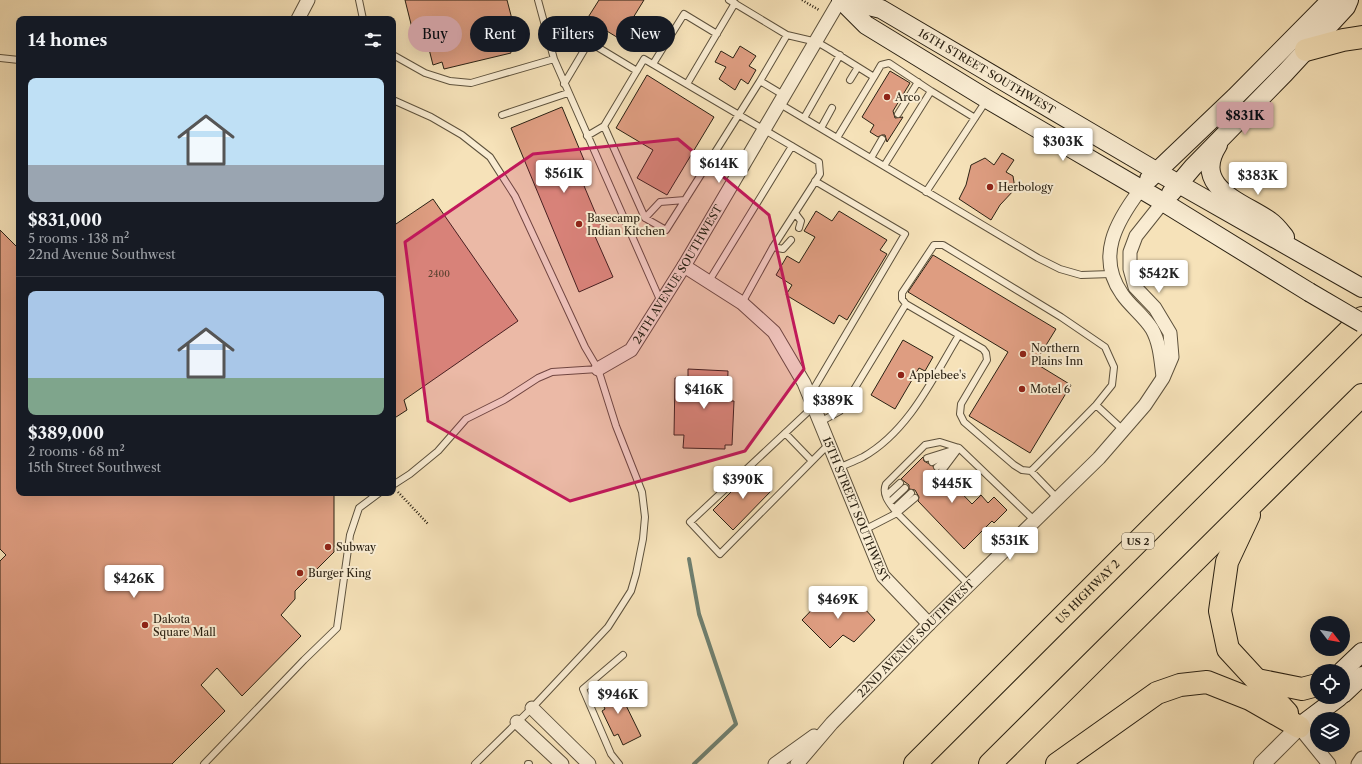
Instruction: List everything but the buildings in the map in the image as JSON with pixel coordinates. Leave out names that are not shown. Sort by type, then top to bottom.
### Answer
[{"type":"highway","points":[[1306,50],[1343,40],[1362,38]]},
{"type":"highway","name":"US HIGHWAY 2","points":[[915,764],[1362,318]]},
{"type":"highway","points":[[990,764],[1255,503],[1362,395]]},
{"type":"highway","points":[[1255,503],[1228,562],[1220,611],[1228,649],[1299,727]]},
{"type":"highway","points":[[1257,680],[1302,689],[1310,686]]},
{"type":"highway","points":[[1057,764],[1157,693],[1180,685],[1206,682],[1250,699],[1299,727]]},
{"type":"main road","name":"16TH STREET SOUTHWEST","points":[[841,0],[866,25],[987,99],[1140,190],[1163,202],[1362,324]]},
{"type":"main road","name":"16TH STREET SOUTHWEST","points":[[841,0],[881,9],[1156,171],[1362,288]]},
{"type":"main road","points":[[1140,190],[1156,171],[1235,97],[1331,0]]},
{"type":"main road","name":"22ND AVENUE SOUTHWEST","points":[[1163,202],[1193,166],[1346,7],[1349,0]]},
{"type":"main road","points":[[1222,137],[1213,153],[1210,172],[1219,190],[1272,222],[1298,251]]},
{"type":"main road","points":[[1349,664],[1362,652]]},
{"type":"main road","points":[[1350,687],[1362,676]]},
{"type":"main road","points":[[1299,727],[1316,704]]},
{"type":"main road","points":[[1299,727],[1330,704]]},
{"type":"street","points":[[300,16],[308,0]]},
{"type":"street","name":"24TH AVENUE SOUTHWEST","points":[[598,369],[631,350],[684,266],[841,0]]},
{"type":"street","points":[[1140,190],[1125,210],[1112,240],[1109,260],[1111,274],[1122,294],[1152,329],[1161,353],[1163,378]]},
{"type":"street","name":"22ND AVENUE SOUTHWEST","points":[[797,764],[832,723],[929,624],[1099,458],[1145,405],[1163,378],[1172,357],[1170,334],[1155,308],[1135,287],[1130,269],[1130,252],[1136,236],[1163,202]]},
{"type":"street","name":"15TH STREET SOUTHWEST","points":[[684,266],[742,303],[774,332],[803,382],[883,576],[929,624]]},
{"type":"street","points":[[532,708],[589,764]]},
{"type":"street","points":[[517,722],[562,764]]},
{"type":"street","name":"22ND AVENUE SOUTHWEST","points":[[775,764],[832,723]]},
{"type":"street","points":[[1262,764],[1299,727],[1329,764]]},
{"type":"street","points":[[1358,764],[1362,758]]},
{"type":"lane","points":[[360,0],[363,16]]},
{"type":"lane","points":[[538,0],[554,59],[564,84],[661,302]]},
{"type":"lane","points":[[687,84],[717,34],[732,2],[787,35],[816,42],[840,55],[874,77]]},
{"type":"lane","points":[[654,64],[684,14],[717,34]]},
{"type":"lane","points":[[604,126],[644,218],[666,230],[760,81],[787,35]]},
{"type":"lane","points":[[564,84],[589,42],[638,71]]},
{"type":"lane","points":[[804,118],[840,55]]},
{"type":"lane","points":[[396,57],[425,73],[450,81],[471,83],[554,59]]},
{"type":"lane","points":[[0,58],[16,60]]},
{"type":"lane","points":[[587,136],[604,126],[644,59],[766,129],[819,162],[820,174],[773,247],[742,303]]},
{"type":"lane","points":[[837,138],[881,65],[889,63],[975,118]]},
{"type":"lane","points":[[850,80],[858,67]]},
{"type":"lane","points":[[760,81],[804,118],[926,192],[1060,269],[1081,275],[1111,274]]},
{"type":"lane","points":[[898,114],[918,82]]},
{"type":"lane","points":[[884,166],[931,91]]},
{"type":"lane","points":[[502,115],[568,93]]},
{"type":"lane","points":[[926,192],[987,99]]},
{"type":"lane","points":[[396,101],[431,117],[462,135],[490,157],[515,196],[585,347],[598,369],[616,426],[642,492],[645,517],[643,539],[631,591],[608,627],[478,763]]},
{"type":"lane","points":[[821,128],[832,108]]},
{"type":"lane","points":[[871,158],[882,139]]},
{"type":"lane","points":[[709,282],[792,146]]},
{"type":"lane","points":[[815,181],[905,234],[811,402],[786,433],[690,522],[720,554],[829,444]]},
{"type":"lane","points":[[644,218],[660,202],[685,200]]},
{"type":"lane","points":[[795,213],[802,220],[799,228]]},
{"type":"lane","points":[[773,247],[783,249],[788,246],[791,240]]},
{"type":"lane","points":[[1031,471],[1096,405],[1112,385],[1114,367],[1105,347],[1061,317],[943,245],[934,245],[902,293],[902,299],[906,304],[983,349],[986,353],[987,360],[961,404],[960,414],[964,422],[1014,465],[1022,470],[1031,471],[1057,498]]},
{"type":"lane","points":[[820,422],[840,411],[848,402],[906,304]]},
{"type":"lane","points":[[838,468],[864,456],[891,435],[907,418],[959,335]]},
{"type":"lane","points":[[396,484],[438,451],[466,419],[504,400],[538,378],[552,372],[598,369]]},
{"type":"lane","points":[[1096,405],[1123,430]]},
{"type":"lane","points":[[786,433],[812,461]]},
{"type":"lane","points":[[969,585],[896,511],[886,496],[884,488],[886,484],[925,445],[940,442],[958,448],[1034,520]]},
{"type":"lane","points":[[932,462],[958,448]]},
{"type":"lane","points":[[942,472],[958,448]]},
{"type":"lane","points":[[886,496],[900,483]]},
{"type":"lane","points":[[890,502],[905,488]]},
{"type":"lane","points":[[204,764],[304,660],[337,628],[352,528],[359,508],[375,496]]},
{"type":"lane","points":[[864,530],[896,511],[913,496]]},
{"type":"lane","points":[[619,764],[611,754],[583,689],[623,655]]},
{"type":"path","points":[[802,0],[808,4]]},
{"type":"path","points":[[396,489],[428,524]]},
{"type":"highlighted area","points":[[678,139],[769,215],[804,369],[745,451],[570,501],[428,421],[405,242],[533,154]]},
{"type":"waterway","points":[[689,559],[699,614],[736,724],[694,764]]},
{"type":"place","name":"Arco","points":[[887,97]]},
{"type":"place","name":"Herbology","points":[[990,187]]},
{"type":"place","name":"Basecamp Indian Kitchen","points":[[579,224]]},
{"type":"place","name":"Northern Plains Inn","points":[[1023,354]]},
{"type":"place","name":"Applebee's","points":[[901,375]]},
{"type":"place","name":"Motel 6","points":[[1022,389]]},
{"type":"place","name":"Subway","points":[[328,547]]},
{"type":"place","name":"Burger King","points":[[300,573]]},
{"type":"place","name":"Dakota Square Mall","points":[[145,625]]}]
